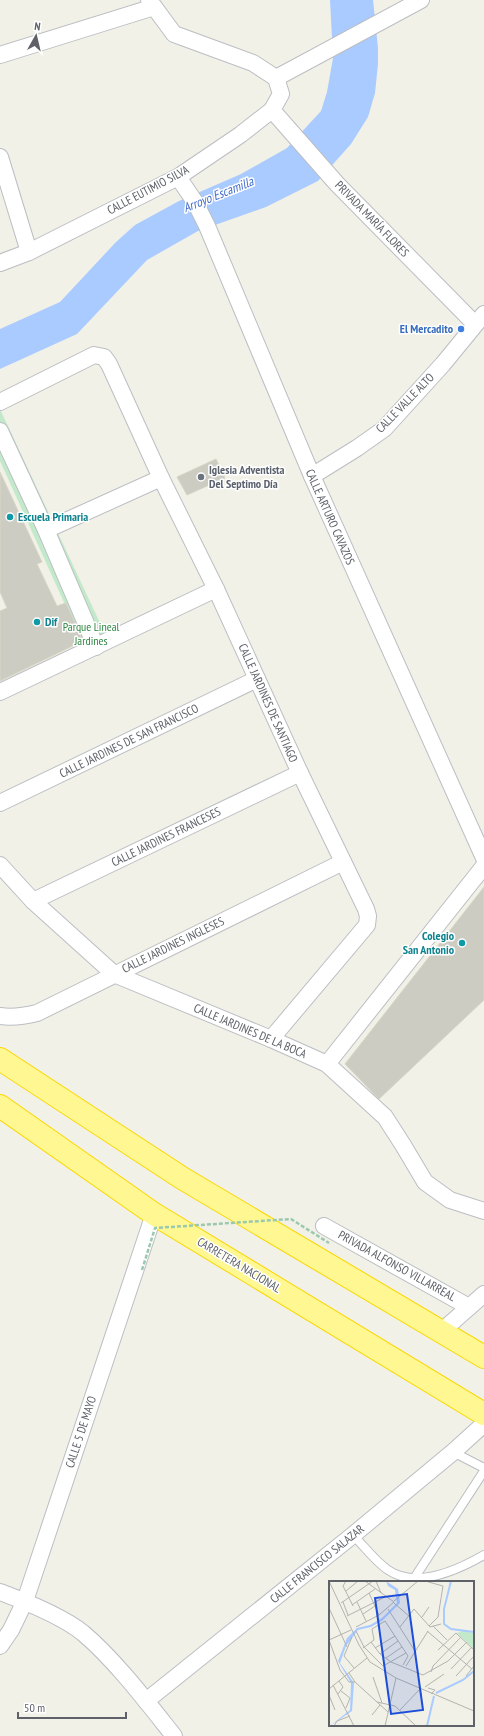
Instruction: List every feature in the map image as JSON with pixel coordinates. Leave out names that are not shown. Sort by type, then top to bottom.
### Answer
[{"type":"highway","points":[[0,1059],[182,1178],[484,1357]]},
{"type":"highway","name":"CARRETERA NACIONAL","points":[[0,1106],[154,1214],[484,1414]]},
{"type":"street","points":[[0,55],[151,4],[174,34],[253,63],[276,78],[421,0]]},
{"type":"street","name":"CALLE EUTIMIO SILVA","points":[[0,263],[30,252],[178,177],[240,135],[272,110],[281,94],[276,78]]},
{"type":"street","name":"PRIVADA MARÍA FLORES","points":[[272,110],[337,184],[480,319]]},
{"type":"street","points":[[0,157],[30,252]]},
{"type":"street","name":"CALLE ARTURO CAVAZOS","points":[[178,177],[195,202],[207,226],[312,476],[484,858]]},
{"type":"street","name":"CALLE VALLE ALTO","points":[[312,476],[384,429],[443,364],[480,319]]},
{"type":"street","name":"CALLE JARDINES DE SANTIAGO","points":[[0,402],[94,355],[104,357],[109,364],[161,478],[216,589],[300,773],[366,909],[368,916],[366,925],[271,1039]]},
{"type":"street","points":[[0,431],[46,530],[96,647]]},
{"type":"street","points":[[46,530],[161,478]]},
{"type":"street","points":[[0,692],[216,589]]},
{"type":"street","name":"CALLE JARDINES DE SAN FRANCISCO","points":[[0,803],[257,679]]},
{"type":"street","name":"CALLE JARDINES FRANCESES","points":[[33,901],[300,773]]},
{"type":"street","name":"CALLE JARDINES INGLESES","points":[[0,1016],[23,1016],[37,1012],[343,862]]},
{"type":"street","name":"CALLE JARDINES DE LA BOCA","points":[[0,865],[33,901],[114,974],[271,1039],[327,1064],[385,1117],[403,1144],[424,1182],[450,1200],[484,1211]]},
{"type":"street","points":[[327,1064],[484,866]]},
{"type":"street","name":"CALLE 5 DE MAYO","points":[[0,1646],[11,1630],[25,1602],[154,1214]]},
{"type":"street","name":"PRIVADA ALFONSO VILLARREAL","points":[[324,1226],[469,1307]]},
{"type":"street","points":[[442,1331],[484,1294]]},
{"type":"street","name":"CALLE FRANCISCO SALAZAR","points":[[146,1701],[353,1534],[453,1452],[484,1424]]},
{"type":"street","points":[[0,1592],[25,1602],[82,1632],[102,1651],[146,1701],[174,1736]]},
{"type":"lane","points":[[415,1577],[484,1470],[453,1452]]},
{"type":"lane","points":[[353,1534],[388,1570],[399,1575],[415,1577],[431,1576],[457,1569],[484,1555]]},
{"type":"path","points":[[142,1270],[155,1228],[291,1219],[329,1243]]},
{"type":"green space","name":"Parque Lineal Jardines","points":[[0,409],[108,640],[86,651],[0,461]]},
{"type":"water","name":"Arroyo Escamilla","points":[[330,0],[373,0],[378,48],[378,64],[375,93],[368,117],[351,144],[318,181],[266,207],[198,231],[147,260],[77,334],[0,369],[0,329],[60,302],[116,242],[135,225],[179,201],[241,174],[287,148],[321,111],[327,92],[333,58]]},
{"type":"building","name":"Iglesia Adventista Del Septimo Día","points":[[216,459],[225,478],[187,495],[177,477]]},
{"type":"building","name":"Dif","points":[[0,472],[42,562],[37,564],[57,606],[66,603],[83,641],[0,681],[0,611],[7,608],[0,592]]},
{"type":"building","name":"Colegio San Antonio","points":[[484,887],[484,1000],[379,1099],[345,1064]]},
{"type":"place","name":"El Mercadito","points":[[461,329]]},
{"type":"place","name":"Iglesia Adventista Del Septimo Día","points":[[201,477]]},
{"type":"place","name":"Escuela Primaria","points":[[10,517]]},
{"type":"place","name":"Dif","points":[[37,622]]},
{"type":"place","name":"Colegio San Antonio","points":[[462,943]]}]
